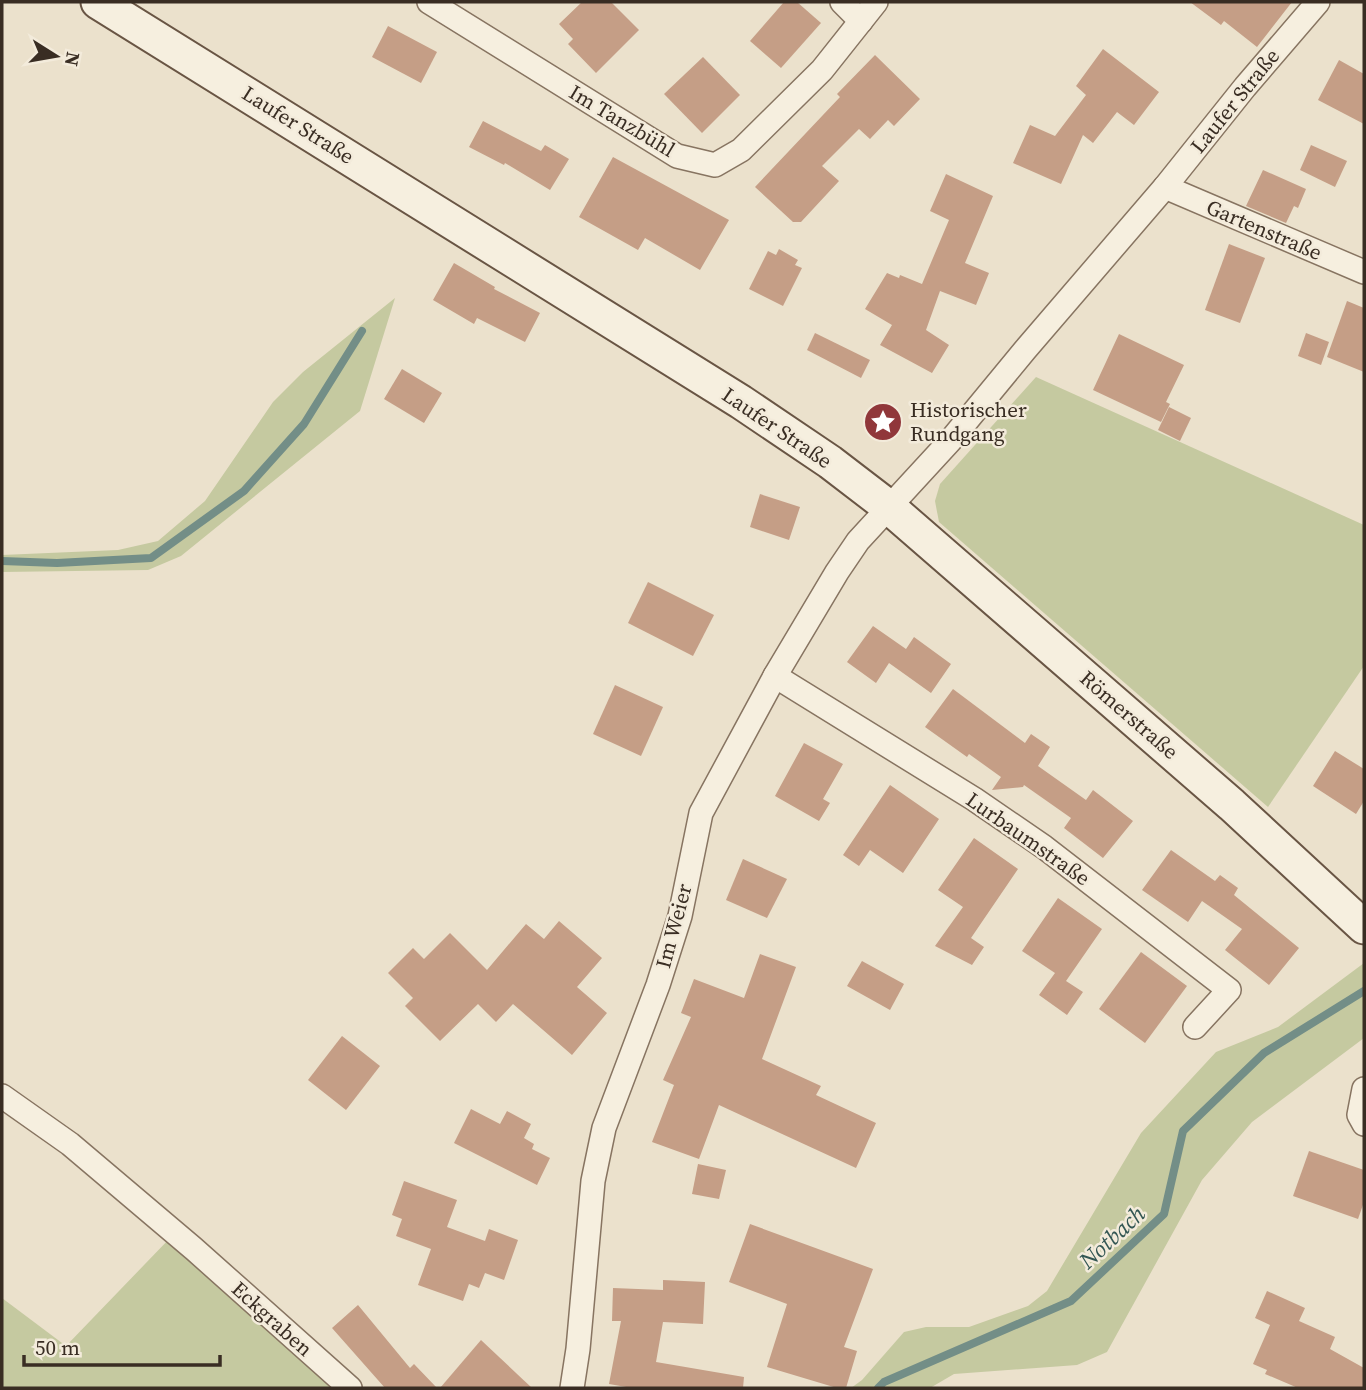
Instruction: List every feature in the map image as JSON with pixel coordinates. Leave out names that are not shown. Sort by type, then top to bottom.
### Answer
[{"type":"main road","name":"Laufer Straße","points":[[99,2],[741,402],[830,462],[890,508]]},
{"type":"main road","name":"Römerstraße","points":[[890,508],[1232,805],[1364,927]]},
{"type":"street","name":"Im Tanzbühl","points":[[429,2],[677,156],[715,165],[741,150],[822,70],[876,2]]},
{"type":"street","points":[[842,2],[862,21]]},
{"type":"street","name":"Laufer Straße","points":[[890,508],[1165,187],[1318,2]]},
{"type":"street","name":"Gartenstraße","points":[[1165,187],[1364,272]]},
{"type":"street","name":"Im Weier","points":[[572,1388],[579,1340],[593,1181],[604,1128],[680,916],[701,813],[775,676],[836,572],[858,541],[890,508]]},
{"type":"street","name":"Lurbaumstraße","points":[[775,676],[974,799],[1044,847],[1229,990],[1195,1027]]},
{"type":"street","points":[[1364,1089],[1359,1115],[1364,1124]]},
{"type":"street","name":"Eckgraben","points":[[2,1096],[70,1144],[194,1249],[350,1388]]},
{"type":"green space","points":[[395,298],[360,411],[181,556],[148,570],[2,572],[2,555],[118,550],[158,541],[205,501],[273,402],[303,372]]},
{"type":"green space","points":[[1036,377],[1364,525],[1364,666],[1268,807],[939,522],[935,501],[940,484]]},
{"type":"green space","points":[[1364,963],[1364,1038],[1252,1122],[1202,1180],[1107,1352],[1077,1365],[954,1374],[930,1388],[851,1388],[862,1380],[904,1332],[926,1327],[969,1327],[1028,1306],[1047,1291],[1141,1133],[1216,1052],[1278,1027]]},
{"type":"green space","points":[[171,1237],[338,1388],[2,1388],[2,1298],[66,1346]]},
{"type":"building","points":[[582,2],[611,2],[639,30],[596,73],[568,44],[573,39],[559,24]]},
{"type":"building","points":[[784,2],[797,2],[821,23],[781,68],[750,41]]},
{"type":"building","points":[[1190,2],[1292,2],[1257,47],[1224,21],[1221,25]]},
{"type":"building","points":[[388,26],[437,52],[421,83],[372,57]]},
{"type":"building","points":[[1103,49],[1159,92],[1134,125],[1117,112],[1093,143],[1083,135],[1061,184],[1013,163],[1030,125],[1055,136],[1086,95],[1076,86]]},
{"type":"building","points":[[875,55],[920,99],[894,126],[888,120],[870,139],[859,129],[822,166],[839,181],[801,222],[793,222],[755,187],[840,97],[837,94]]},
{"type":"building","points":[[703,57],[740,95],[702,133],[664,94]]},
{"type":"building","points":[[1339,60],[1364,74],[1364,124],[1318,100]]},
{"type":"building","points":[[483,121],[541,151],[545,145],[569,159],[550,190],[505,163],[504,165],[469,147]]},
{"type":"building","points":[[1311,145],[1347,161],[1335,187],[1300,170]]},
{"type":"building","points":[[613,157],[729,220],[700,270],[645,238],[638,250],[579,217]]},
{"type":"building","points":[[1263,170],[1306,189],[1298,208],[1294,206],[1286,223],[1246,206]]},
{"type":"building","points":[[946,174],[993,196],[965,263],[989,273],[976,305],[940,291],[926,330],[949,345],[932,373],[880,345],[892,325],[865,309],[887,273],[922,284],[949,220],[930,211]]},
{"type":"building","points":[[1229,244],[1265,258],[1240,323],[1205,310]]},
{"type":"building","points":[[779,249],[798,260],[795,265],[802,268],[783,306],[749,289],[768,251],[776,255]]},
{"type":"building","points":[[454,263],[495,287],[494,289],[540,313],[525,342],[477,318],[474,324],[433,300]]},
{"type":"building","points":[[1347,301],[1364,308],[1364,372],[1327,357]]},
{"type":"building","points":[[815,333],[870,360],[861,378],[807,350]]},
{"type":"building","points":[[1306,333],[1329,342],[1321,365],[1298,356]]},
{"type":"building","points":[[1119,334],[1184,365],[1166,402],[1170,404],[1161,422],[1093,390]]},
{"type":"building","points":[[402,369],[442,393],[424,423],[384,399]]},
{"type":"building","points":[[1169,407],[1191,418],[1180,441],[1158,430]]},
{"type":"building","points":[[760,494],[800,507],[789,540],[750,527]]},
{"type":"building","points":[[648,582],[714,615],[693,656],[628,623]]},
{"type":"building","points":[[873,626],[906,649],[914,637],[951,664],[931,693],[889,663],[876,683],[847,662]]},
{"type":"building","points":[[615,685],[663,707],[641,756],[593,734]]},
{"type":"building","points":[[953,689],[1025,743],[1031,734],[1050,747],[1038,766],[1086,800],[1093,790],[1133,821],[1103,858],[1064,828],[1071,818],[1024,785],[992,790],[1001,777],[925,727]]},
{"type":"building","points":[[804,743],[843,764],[823,799],[830,803],[819,821],[775,796]]},
{"type":"building","points":[[1335,751],[1364,769],[1364,801],[1356,814],[1313,786]]},
{"type":"building","points":[[890,785],[939,819],[903,873],[870,850],[859,866],[843,855]]},
{"type":"building","points":[[974,838],[1018,869],[971,938],[984,947],[972,965],[935,946],[963,907],[938,890]]},
{"type":"building","points":[[1171,850],[1215,881],[1220,875],[1238,888],[1234,895],[1299,948],[1269,985],[1225,950],[1242,929],[1202,901],[1188,922],[1142,890]]},
{"type":"building","points":[[743,859],[787,879],[767,918],[726,900]]},
{"type":"building","points":[[1058,898],[1102,929],[1066,981],[1083,992],[1067,1015],[1039,995],[1055,973],[1022,951]]},
{"type":"building","points":[[559,921],[602,958],[577,987],[607,1013],[572,1055],[513,1004],[496,1022],[478,1004],[440,1041],[405,1006],[413,998],[388,973],[413,948],[424,959],[450,933],[487,970],[526,924],[544,939]]},
{"type":"building","points":[[1141,952],[1187,986],[1145,1043],[1099,1009]]},
{"type":"building","points":[[760,954],[796,967],[762,1059],[821,1086],[816,1095],[876,1123],[856,1168],[719,1105],[699,1159],[652,1142],[674,1085],[663,1080],[691,1017],[681,1013],[694,979],[744,998]]},
{"type":"building","points":[[862,961],[904,984],[890,1010],[847,986]]},
{"type":"building","points":[[342,1036],[380,1066],[346,1110],[308,1080]]},
{"type":"building","points":[[471,1109],[500,1124],[507,1111],[531,1124],[524,1138],[534,1144],[532,1149],[550,1158],[537,1185],[454,1143]]},
{"type":"building","points":[[1309,1151],[1364,1170],[1364,1202],[1358,1219],[1293,1196]]},
{"type":"building","points":[[698,1164],[726,1170],[719,1199],[692,1194]]},
{"type":"building","points":[[404,1181],[457,1200],[447,1227],[485,1241],[489,1229],[518,1240],[504,1280],[485,1273],[479,1288],[469,1284],[463,1301],[418,1285],[431,1249],[396,1236],[402,1219],[392,1215]]},
{"type":"building","points":[[750,1224],[873,1269],[844,1347],[857,1351],[846,1388],[837,1388],[767,1367],[787,1304],[729,1282]]},
{"type":"building","points":[[663,1280],[705,1282],[703,1324],[663,1322],[656,1362],[744,1377],[743,1388],[632,1388],[609,1384],[621,1321],[612,1321],[613,1288],[663,1290]]},
{"type":"building","points":[[1267,1291],[1305,1308],[1299,1321],[1335,1337],[1330,1349],[1364,1368],[1364,1388],[1298,1388],[1265,1374],[1267,1370],[1253,1364],[1270,1325],[1255,1318]]},
{"type":"building","points":[[358,1305],[410,1368],[414,1364],[437,1388],[385,1388],[332,1328]]},
{"type":"building","points":[[481,1340],[532,1388],[440,1388]]},
{"type":"waterway","points":[[2,561],[57,563],[151,558],[244,491],[304,424],[362,331]]},
{"type":"waterway","name":"Notbach","points":[[878,1388],[884,1382],[1071,1301],[1164,1214],[1183,1131],[1264,1053],[1364,991]]},
{"type":"place","name":"Historischer Rundgang","points":[[883,422]]}]
